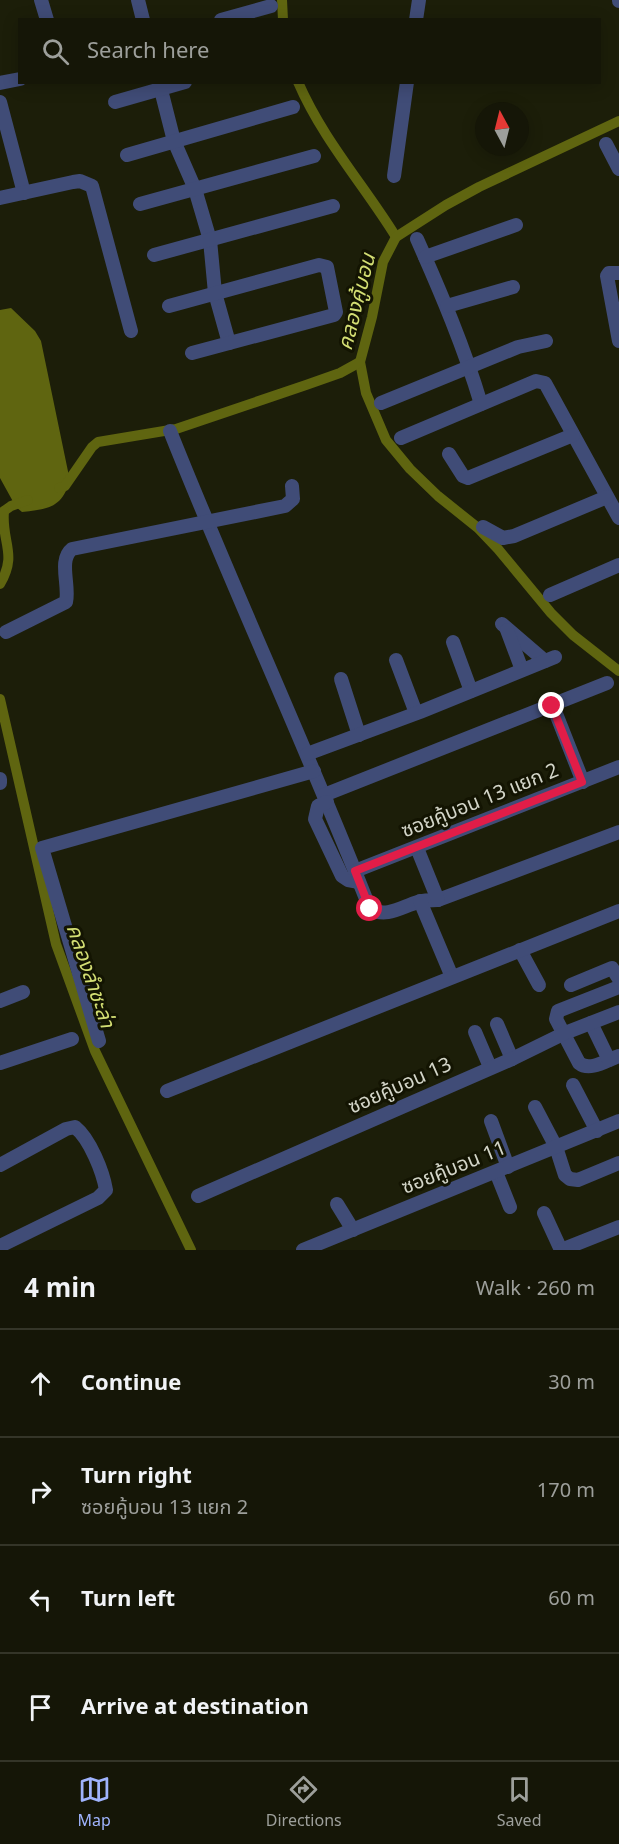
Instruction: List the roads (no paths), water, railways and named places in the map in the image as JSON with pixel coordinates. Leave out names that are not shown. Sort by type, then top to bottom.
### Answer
[{"type":"street","points":[[41,0],[46,18]]},
{"type":"street","points":[[138,0],[142,18]]},
{"type":"street","points":[[416,18],[419,0]]},
{"type":"street","points":[[227,18],[270,6]]},
{"type":"street","points":[[0,83],[18,79]]},
{"type":"street","points":[[393,176],[407,84]]},
{"type":"street","points":[[115,102],[160,86],[174,141],[195,189],[210,240],[215,293],[229,343]]},
{"type":"street","points":[[0,102],[24,193]]},
{"type":"street","points":[[127,155],[293,107]]},
{"type":"street","points":[[606,144],[619,169]]},
{"type":"street","points":[[140,204],[314,156]]},
{"type":"street","points":[[0,198],[80,181],[92,186],[131,331]]},
{"type":"street","points":[[154,255],[333,206]]},
{"type":"street","points":[[425,257],[516,225]]},
{"type":"street","points":[[417,239],[447,306],[481,404]]},
{"type":"street","points":[[169,306],[319,265],[327,267],[336,312],[334,315],[192,353]]},
{"type":"street","points":[[619,273],[609,273],[607,276],[619,341]]},
{"type":"street","points":[[447,306],[513,287]]},
{"type":"street","points":[[381,403],[518,347],[546,341]]},
{"type":"street","points":[[401,438],[536,381],[545,382],[619,518]]},
{"type":"street","points":[[170,431],[325,798]]},
{"type":"street","points":[[449,454],[463,477],[468,478],[573,435]]},
{"type":"street","points":[[6,633],[66,602],[68,593],[65,560],[67,553],[72,549],[285,506],[293,499],[292,486]]},
{"type":"street","points":[[483,527],[503,538],[514,536],[607,497]]},
{"type":"street","points":[[550,595],[619,565]]},
{"type":"street","points":[[307,754],[416,713],[550,659],[504,626],[522,670]]},
{"type":"street","points":[[453,642],[471,691]]},
{"type":"street","points":[[396,660],[416,713]]},
{"type":"street","points":[[340,679],[359,735]]},
{"type":"street","points":[[607,683],[325,798],[318,806],[315,819],[342,876],[348,880],[357,876],[370,909],[377,913],[387,914],[420,901],[438,900],[619,832]]},
{"type":"street","points":[[552,706],[582,782]]},
{"type":"street","name":"ซอยคู้บอน 13 แยก 2","points":[[357,876],[417,848],[619,767]]},
{"type":"street","points":[[99,1041],[42,848],[314,771]]},
{"type":"street","points":[[417,848],[438,900]]},
{"type":"street","points":[[420,901],[452,976]]},
{"type":"street","points":[[167,1091],[619,911]]},
{"type":"street","points":[[520,950],[539,985]]},
{"type":"street","points":[[571,985],[612,968],[619,979]]},
{"type":"street","points":[[591,1023],[614,1058],[582,1067],[556,1019],[558,1011],[619,987]]},
{"type":"street","points":[[0,1001],[23,992]]},
{"type":"street","name":"ซอยคู้บอน 13","points":[[198,1196],[512,1059],[565,1033],[619,1012]]},
{"type":"street","points":[[497,1024],[512,1059]]},
{"type":"street","points":[[475,1032],[490,1068]]},
{"type":"street","points":[[0,1063],[72,1039]]},
{"type":"street","points":[[573,1085],[597,1131]]},
{"type":"street","points":[[535,1107],[556,1147],[565,1175],[570,1179],[578,1180],[619,1163]]},
{"type":"street","points":[[490,1121],[510,1207]]},
{"type":"street","name":"ซอยคู้บอน 11","points":[[303,1250],[619,1121]]},
{"type":"street","points":[[0,1165],[75,1126],[82,1132],[104,1178],[106,1190],[98,1198],[0,1246]]},
{"type":"street","points":[[338,1204],[353,1230]]},
{"type":"street","points":[[544,1213],[561,1250],[619,1227]]},
{"type":"waterway","points":[[282,0],[283,18]]},
{"type":"waterway","points":[[299,84],[319,123],[396,237]]},
{"type":"waterway","name":"คลองคู้บอน","points":[[619,121],[479,187],[396,237],[383,262],[360,362],[366,393],[386,440],[410,469],[438,496],[478,528],[551,613],[573,635],[619,671]]},
{"type":"waterway","points":[[59,488],[65,486],[92,447],[98,442],[176,429],[340,373],[360,362]]},
{"type":"waterway","points":[[4,511],[28,500]]},
{"type":"waterway","points":[[0,584],[8,564],[4,511]]},
{"type":"waterway","name":"คลองลำชะล่า","points":[[0,699],[56,944],[95,1051],[191,1250]]}]
